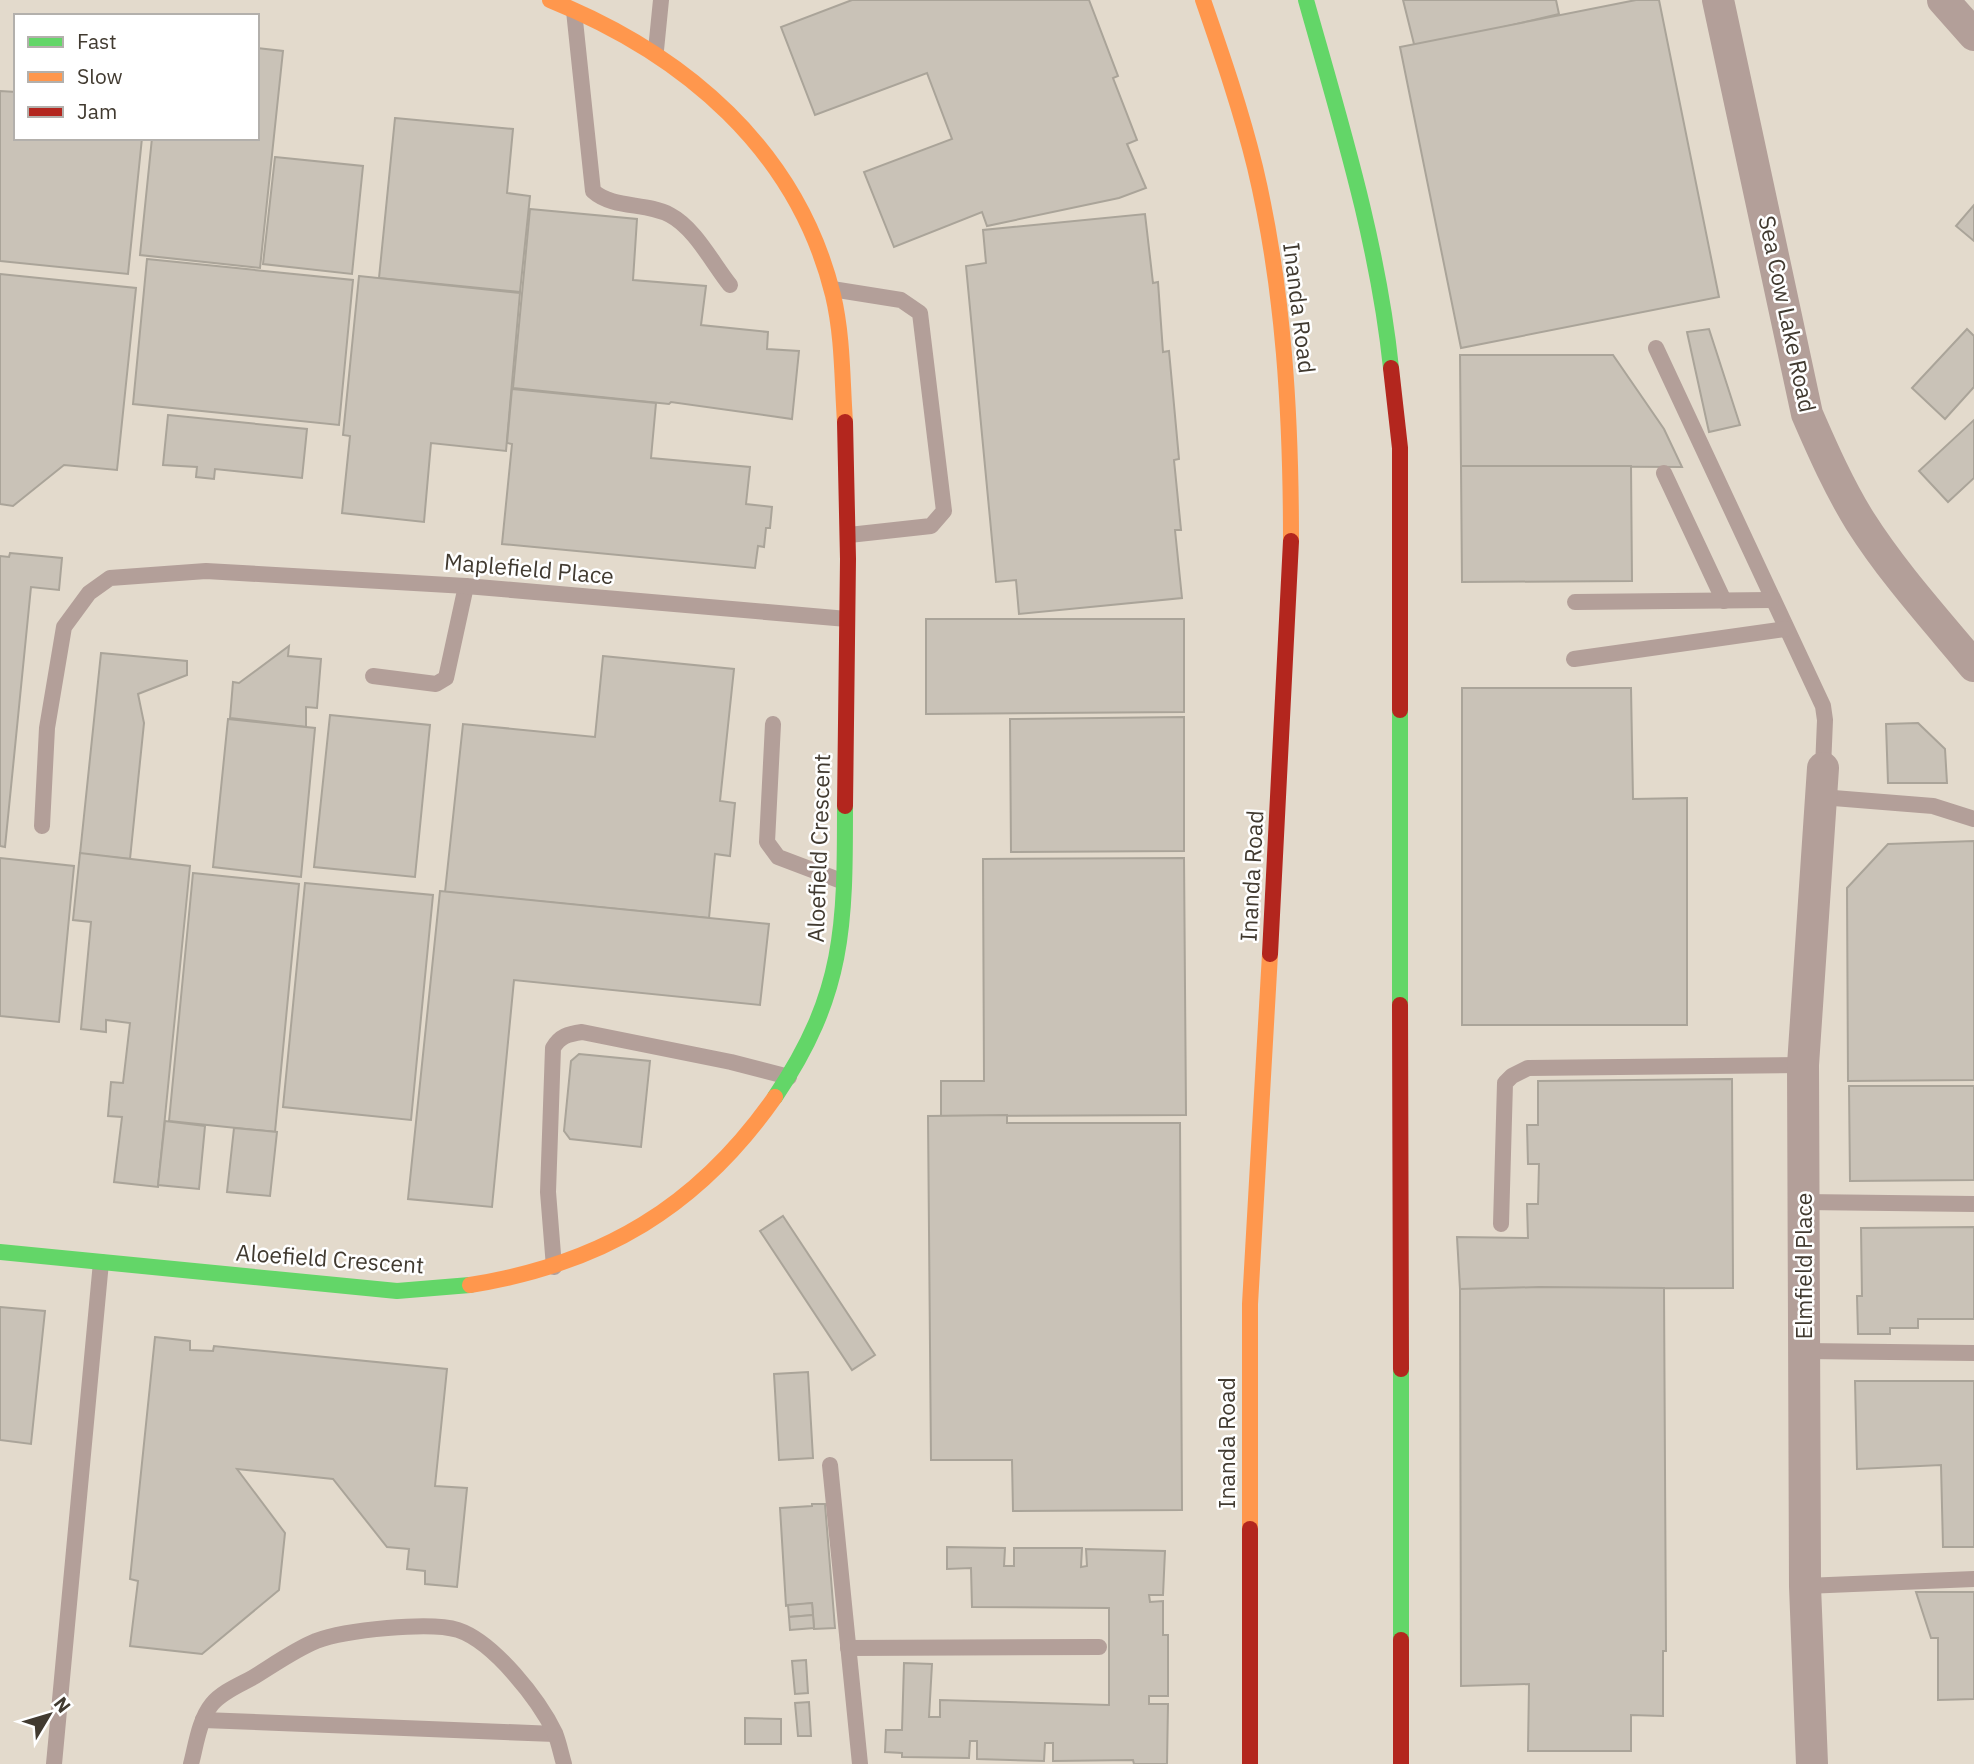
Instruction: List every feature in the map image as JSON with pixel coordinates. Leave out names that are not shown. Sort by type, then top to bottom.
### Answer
[{"type":"main road","name":"Aloefield Crescent","points":[[0,1252],[397,1291],[461,1288],[509,1281],[554,1269],[619,1241],[661,1216],[708,1177],[747,1136],[789,1077],[824,1010],[837,963],[844,882],[849,536],[841,360],[832,289],[808,230],[784,185],[749,133],[701,84],[656,50],[574,8],[550,0]]},
{"type":"main road","name":"Inanda Road","points":[[1203,0],[1255,169],[1281,320],[1292,466],[1291,571],[1250,1304],[1250,1764]]},
{"type":"main road","points":[[1306,0],[1357,181],[1386,318],[1400,448],[1401,1764]]},
{"type":"street","name":"Sea Cow Lake Road","points":[[1718,0],[1807,414],[1830,467],[1860,521],[1895,571],[1974,666]]},
{"type":"street","points":[[1943,0],[1974,35]]},
{"type":"street","name":"Elmfield Place","points":[[1812,1764],[1805,1586],[1802,1065],[1822,783]]},
{"type":"lane","points":[[656,50],[661,0]]},
{"type":"lane","points":[[574,8],[593,191],[604,198],[661,211],[678,220],[730,285]]},
{"type":"lane","points":[[832,289],[901,300],[920,313],[944,511],[931,526],[849,536]]},
{"type":"lane","points":[[1656,348],[1771,600],[1823,706],[1825,720],[1822,783],[1933,806],[1974,819]]},
{"type":"lane","points":[[1664,473],[1724,601]]},
{"type":"lane","name":"Maplefield Place","points":[[41,826],[47,728],[64,627],[89,593],[110,578],[206,571],[466,586],[847,619]]},
{"type":"lane","points":[[373,676],[436,684],[446,678],[466,586]]},
{"type":"lane","points":[[1575,602],[1771,600]]},
{"type":"lane","points":[[1574,659],[1785,629]]},
{"type":"lane","points":[[773,724],[767,842],[778,857],[844,882]]},
{"type":"lane","points":[[554,1269],[548,1192],[552,1048],[558,1039],[582,1032],[731,1062],[789,1077]]},
{"type":"lane","points":[[1501,1224],[1505,1083],[1518,1072],[1528,1068],[1802,1065]]},
{"type":"lane","points":[[1804,1202],[1974,1204]]},
{"type":"lane","points":[[54,1764],[102,1262]]},
{"type":"lane","points":[[1805,1352],[1974,1353]]},
{"type":"lane","points":[[830,1465],[860,1764]]},
{"type":"lane","points":[[1805,1586],[1974,1579]]},
{"type":"lane","points":[[191,1764],[203,1720],[220,1697],[316,1641],[361,1631],[436,1626],[458,1630],[477,1639],[495,1655],[533,1699],[555,1734],[564,1764]]},
{"type":"lane","points":[[848,1647],[1099,1647]]},
{"type":"lane","points":[[203,1720],[555,1734]]},
{"type":"building","points":[[852,0],[1089,0],[1118,76],[1113,78],[1137,140],[1127,144],[1146,188],[1119,198],[987,226],[982,212],[894,247],[864,172],[952,139],[927,73],[815,115],[781,27]]},
{"type":"building","points":[[1403,0],[1556,0],[1559,14],[1415,48]]},
{"type":"building","points":[[1636,0],[1659,0],[1719,297],[1461,348],[1400,47]]},
{"type":"building","points":[[259,48],[283,51],[260,268],[140,255],[152,140],[259,140]]},
{"type":"building","points":[[0,91],[14,92],[14,140],[142,140],[128,274],[0,261]]},
{"type":"building","points":[[395,118],[513,129],[507,193],[530,196],[520,292],[379,278]]},
{"type":"building","points":[[275,157],[363,166],[352,274],[263,264]]},
{"type":"building","points":[[1974,205],[1974,241],[1956,226]]},
{"type":"building","points":[[530,209],[637,219],[633,280],[706,286],[701,325],[768,332],[767,349],[799,351],[792,419],[671,402],[669,404],[513,388]]},
{"type":"building","points":[[1145,214],[1153,283],[1158,282],[1163,352],[1169,351],[1179,459],[1174,460],[1181,530],[1175,530],[1182,598],[1019,614],[1016,580],[996,582],[966,266],[986,263],[983,230]]},
{"type":"building","points":[[147,259],[353,280],[339,425],[133,404]]},
{"type":"building","points":[[0,274],[136,288],[117,470],[64,465],[13,506],[0,504]]},
{"type":"building","points":[[359,276],[520,293],[506,451],[431,443],[424,522],[342,513],[350,436],[343,435]]},
{"type":"building","points":[[1709,329],[1740,425],[1709,432],[1687,332]]},
{"type":"building","points":[[1967,329],[1974,336],[1974,387],[1945,419],[1912,388]]},
{"type":"building","points":[[1460,355],[1613,355],[1664,429],[1682,467],[1461,466]]},
{"type":"building","points":[[512,389],[656,403],[651,458],[750,467],[746,504],[772,507],[770,528],[766,528],[764,547],[758,546],[755,568],[502,544],[512,444],[507,443]]},
{"type":"building","points":[[168,415],[307,429],[302,478],[215,469],[214,479],[196,477],[197,467],[163,465]]},
{"type":"building","points":[[1974,420],[1974,478],[1948,502],[1919,471]]},
{"type":"building","points":[[1461,466],[1631,466],[1632,581],[1462,582]]},
{"type":"building","points":[[10,553],[62,558],[59,590],[31,587],[5,847],[0,846],[0,556],[9,557]]},
{"type":"building","points":[[926,619],[1184,619],[1184,712],[926,714]]},
{"type":"building","points":[[289,646],[288,656],[321,659],[317,708],[306,707],[306,727],[230,718],[233,682],[239,683]]},
{"type":"building","points":[[101,653],[187,661],[187,675],[138,694],[144,723],[130,859],[80,854]]},
{"type":"building","points":[[603,656],[734,669],[720,801],[735,803],[730,856],[715,854],[709,918],[445,892],[463,724],[595,737]]},
{"type":"building","points":[[1462,688],[1631,688],[1633,799],[1687,798],[1687,1025],[1462,1025]]},
{"type":"building","points":[[330,715],[430,725],[415,877],[314,867]]},
{"type":"building","points":[[1184,717],[1184,851],[1011,852],[1010,719]]},
{"type":"building","points":[[228,719],[315,728],[301,877],[213,867]]},
{"type":"building","points":[[1918,723],[1945,749],[1947,783],[1888,783],[1886,724]]},
{"type":"building","points":[[1974,841],[1974,1080],[1848,1081],[1847,888],[1888,844]]},
{"type":"building","points":[[80,853],[190,866],[158,1187],[114,1182],[122,1117],[108,1116],[111,1082],[123,1083],[130,1023],[106,1020],[106,1032],[81,1029],[91,922],[73,920]]},
{"type":"building","points":[[0,858],[74,866],[59,1022],[0,1016]]},
{"type":"building","points":[[1184,858],[1186,1115],[941,1116],[941,1081],[984,1081],[983,859]]},
{"type":"building","points":[[193,873],[299,884],[275,1132],[169,1121]]},
{"type":"building","points":[[305,883],[433,895],[411,1120],[283,1107]]},
{"type":"building","points":[[440,891],[769,924],[760,1005],[514,980],[492,1207],[408,1199]]},
{"type":"building","points":[[579,1054],[650,1061],[641,1147],[570,1139],[564,1131],[571,1061]]},
{"type":"building","points":[[1732,1079],[1733,1288],[1460,1289],[1457,1237],[1528,1238],[1527,1204],[1538,1204],[1539,1164],[1528,1164],[1527,1125],[1538,1125],[1538,1081]]},
{"type":"building","points":[[1849,1086],[1974,1086],[1974,1180],[1850,1181]]},
{"type":"building","points":[[1007,1115],[1007,1123],[1180,1123],[1182,1510],[1013,1511],[1012,1460],[931,1460],[928,1116]]},
{"type":"building","points":[[165,1121],[205,1126],[199,1189],[158,1185]]},
{"type":"building","points":[[234,1128],[277,1132],[270,1196],[227,1192]]},
{"type":"building","points":[[783,1216],[875,1355],[852,1370],[760,1231]]},
{"type":"building","points":[[1974,1227],[1974,1319],[1918,1319],[1918,1328],[1890,1328],[1890,1334],[1858,1334],[1857,1296],[1862,1296],[1861,1228]]},
{"type":"building","points":[[1664,1288],[1666,1651],[1663,1651],[1663,1716],[1631,1715],[1631,1751],[1528,1751],[1529,1684],[1461,1686],[1460,1289]]},
{"type":"building","points":[[0,1307],[45,1311],[31,1444],[0,1440]]},
{"type":"building","points":[[155,1337],[190,1341],[190,1350],[213,1351],[214,1346],[447,1369],[435,1486],[467,1488],[457,1587],[425,1584],[425,1571],[407,1569],[409,1549],[387,1547],[333,1479],[237,1469],[285,1533],[279,1590],[202,1654],[130,1646],[138,1581],[130,1579]]},
{"type":"building","points":[[808,1372],[813,1458],[779,1460],[774,1374]]},
{"type":"building","points":[[1855,1381],[1974,1381],[1974,1547],[1943,1547],[1941,1465],[1857,1469]]},
{"type":"building","points":[[825,1504],[835,1628],[814,1629],[812,1603],[786,1606],[780,1508]]},
{"type":"building","points":[[947,1547],[1005,1548],[1004,1566],[1014,1566],[1014,1548],[1082,1548],[1081,1567],[1087,1566],[1086,1549],[1165,1551],[1163,1595],[1149,1595],[1150,1602],[1163,1601],[1163,1635],[1168,1635],[1168,1696],[1149,1696],[1149,1704],[1168,1704],[1167,1764],[1134,1764],[1133,1760],[1053,1761],[1053,1743],[1045,1743],[1044,1761],[977,1759],[977,1741],[970,1741],[969,1758],[902,1757],[902,1753],[885,1752],[886,1730],[902,1730],[904,1663],[932,1664],[929,1717],[940,1717],[940,1700],[1109,1705],[1109,1608],[972,1607],[971,1568],[947,1569]]},
{"type":"building","points":[[1916,1592],[1974,1592],[1974,1699],[1938,1700],[1938,1638],[1931,1638]]},
{"type":"building","points":[[812,1603],[813,1615],[789,1617],[788,1605]]},
{"type":"building","points":[[813,1615],[814,1628],[790,1630],[789,1617]]},
{"type":"building","points":[[806,1660],[808,1693],[795,1694],[792,1661]]},
{"type":"building","points":[[809,1702],[811,1736],[798,1736],[795,1703]]},
{"type":"building","points":[[745,1718],[781,1719],[781,1744],[745,1744]]},
{"type":"traffic: fast","points":[[1306,0],[1367,228],[1391,368]]},
{"type":"traffic: fast","points":[[1400,710],[1400,1005]]},
{"type":"traffic: fast","points":[[775,1097],[798,1060],[815,1025],[828,991],[836,958],[844,887],[845,806]]},
{"type":"traffic: fast","points":[[0,1252],[397,1291],[470,1285]]},
{"type":"traffic: fast","points":[[1401,1369],[1401,1640]]},
{"type":"traffic: slow","points":[[550,0],[599,22],[646,48],[689,79],[728,113],[763,152],[792,195],[816,243],[833,295],[840,343],[845,422]]},
{"type":"traffic: slow","points":[[1203,0],[1250,146],[1273,259],[1284,353],[1291,541]]},
{"type":"traffic: slow","points":[[1250,1529],[1250,1304],[1270,954]]},
{"type":"traffic: slow","points":[[470,1285],[563,1262],[604,1245],[643,1224],[679,1199],[713,1170],[745,1136],[775,1097]]},
{"type":"traffic: jam","points":[[1391,368],[1400,448],[1400,710]]},
{"type":"traffic: jam","points":[[845,422],[848,559],[845,806]]},
{"type":"traffic: jam","points":[[1270,954],[1291,541]]},
{"type":"traffic: jam","points":[[1400,1005],[1401,1369]]},
{"type":"traffic: jam","points":[[1250,1529],[1250,1764]]},
{"type":"traffic: jam","points":[[1401,1640],[1401,1764]]}]
